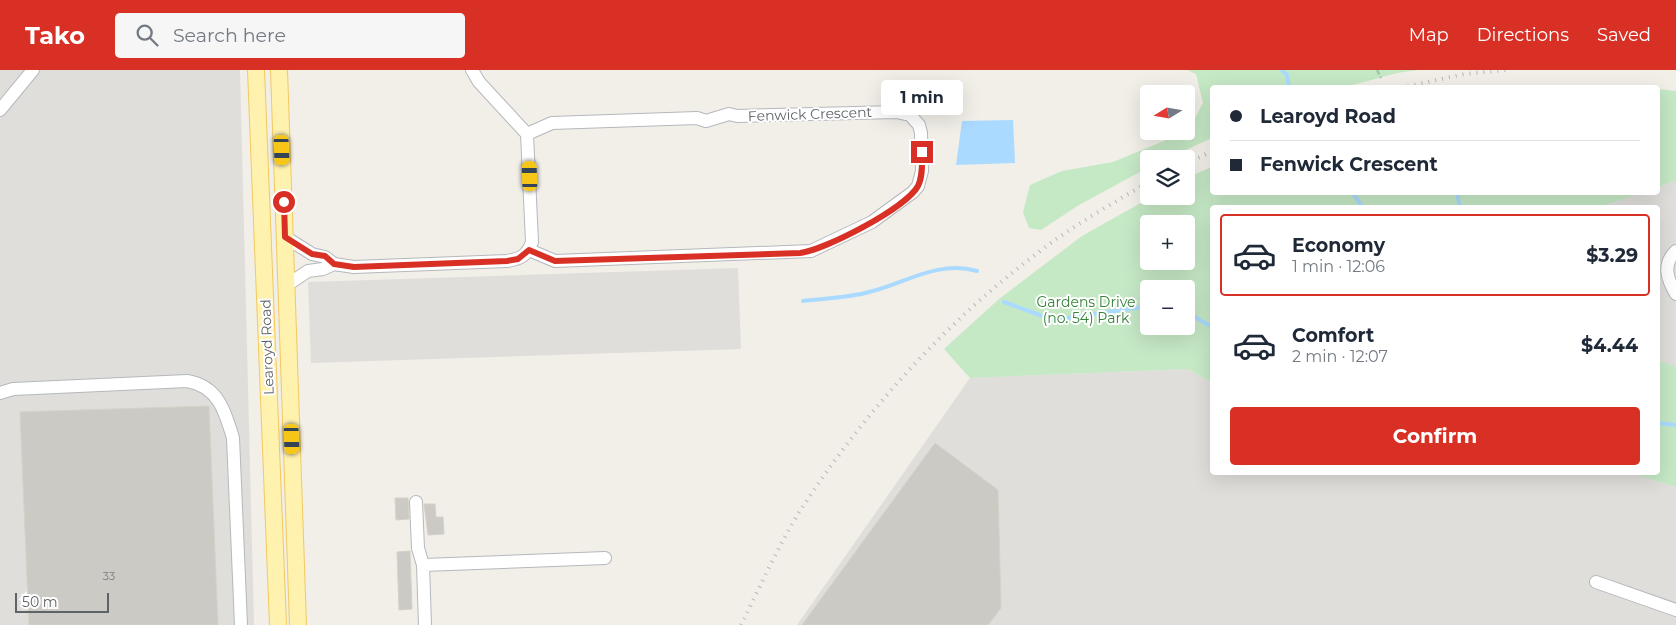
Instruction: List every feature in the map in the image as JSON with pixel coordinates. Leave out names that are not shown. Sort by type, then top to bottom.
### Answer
[{"type":"main road","name":"Learoyd Road","points":[[256,70],[278,625]]},
{"type":"main road","name":"Learoyd Road","points":[[279,70],[298,625]]},
{"type":"street","points":[[0,110],[33,70]]},
{"type":"street","points":[[287,285],[308,271],[323,269],[334,264],[354,267],[507,261],[518,259],[529,250],[532,242],[527,134],[479,82],[472,70]]},
{"type":"street","name":"Fenwick Crescent","points":[[527,134],[552,123],[697,118],[706,121],[730,114],[737,116],[896,112],[910,115],[919,125],[922,171],[918,186],[914,192],[879,218],[811,252],[555,261],[529,250]]},
{"type":"street","points":[[285,237],[307,252],[325,256],[334,264]]},
{"type":"street","points":[[1676,251],[1668,260],[1666,270],[1676,294]]},
{"type":"street","points":[[0,393],[13,389],[187,381],[199,383],[215,395],[225,410],[233,438],[241,625]]},
{"type":"street","points":[[416,502],[418,548],[423,565],[425,625]]},
{"type":"street","points":[[423,565],[605,558]]},
{"type":"street","points":[[1596,582],[1676,610]]},
{"type":"path","points":[[1377,70],[1381,78]]},
{"type":"shaded area","points":[[0,70],[240,70],[254,625],[0,625]]},
{"type":"shaded area","points":[[1676,181],[1676,367],[1660,361],[1660,205],[1606,205],[1636,195],[1660,195],[1660,186]]},
{"type":"shaded area","points":[[738,268],[741,349],[311,363],[308,282]]},
{"type":"shaded area","points":[[1188,369],[1210,382],[1210,475],[1640,475],[1676,487],[1676,625],[797,625],[970,378]]},
{"type":"green space","points":[[1187,70],[1417,70],[1397,73],[1352,85],[1210,85],[1210,139],[1186,150],[1142,150],[1166,140],[1195,140],[1195,118],[1203,103],[1196,74]]},
{"type":"green space","points":[[1660,89],[1676,91],[1676,181],[1660,186]]},
{"type":"green space","points":[[1140,151],[1140,172],[1079,205],[1041,230],[1029,228],[1023,212],[1030,185],[1062,171],[1113,162]]},
{"type":"green space","name":"Gardens Drive (no. 54) Park","points":[[1210,168],[1210,195],[1636,195],[1606,205],[1210,205],[1210,382],[1188,369],[970,378],[944,349],[999,299],[1082,236],[1140,203],[1140,205],[1195,205],[1195,174]]},
{"type":"green space","points":[[1660,361],[1676,367],[1676,487],[1637,475],[1660,475]]},
{"type":"water","points":[[1013,120],[1015,163],[956,165],[962,121]]},
{"type":"building","points":[[209,406],[218,625],[29,625],[20,412]]},
{"type":"building","points":[[935,443],[998,490],[1001,608],[988,625],[802,625]]},
{"type":"building","points":[[395,498],[408,498],[409,519],[396,520]]},
{"type":"building","points":[[424,504],[435,504],[436,517],[443,517],[444,534],[428,535]]},
{"type":"building","points":[[410,551],[412,609],[399,610],[397,552]]},
{"type":"waterway","points":[[1282,70],[1287,75],[1289,85]]},
{"type":"waterway","points":[[1354,195],[1361,205]]},
{"type":"waterway","points":[[1458,195],[1459,205]]},
{"type":"waterway","points":[[803,301],[861,294],[935,270],[962,268],[977,271]]},
{"type":"waterway","points":[[1004,302],[1053,320],[1140,307]]},
{"type":"waterway","points":[[1195,317],[1210,326]]},
{"type":"waterway","points":[[1660,423],[1676,425]]},
{"type":"railway","points":[[1414,85],[1464,74],[1506,70]]},
{"type":"railway","points":[[1195,160],[1210,152]]},
{"type":"railway","points":[[741,625],[777,552],[800,511],[854,434],[884,398],[948,330],[1018,268],[1066,232],[1140,187]]},
{"type":"route","points":[[284,202],[285,237],[307,252],[318,256],[325,256],[334,264],[354,267],[507,261],[518,259],[529,250],[555,261],[800,253],[811,252],[872,222],[914,192],[921,178],[922,152]]}]
